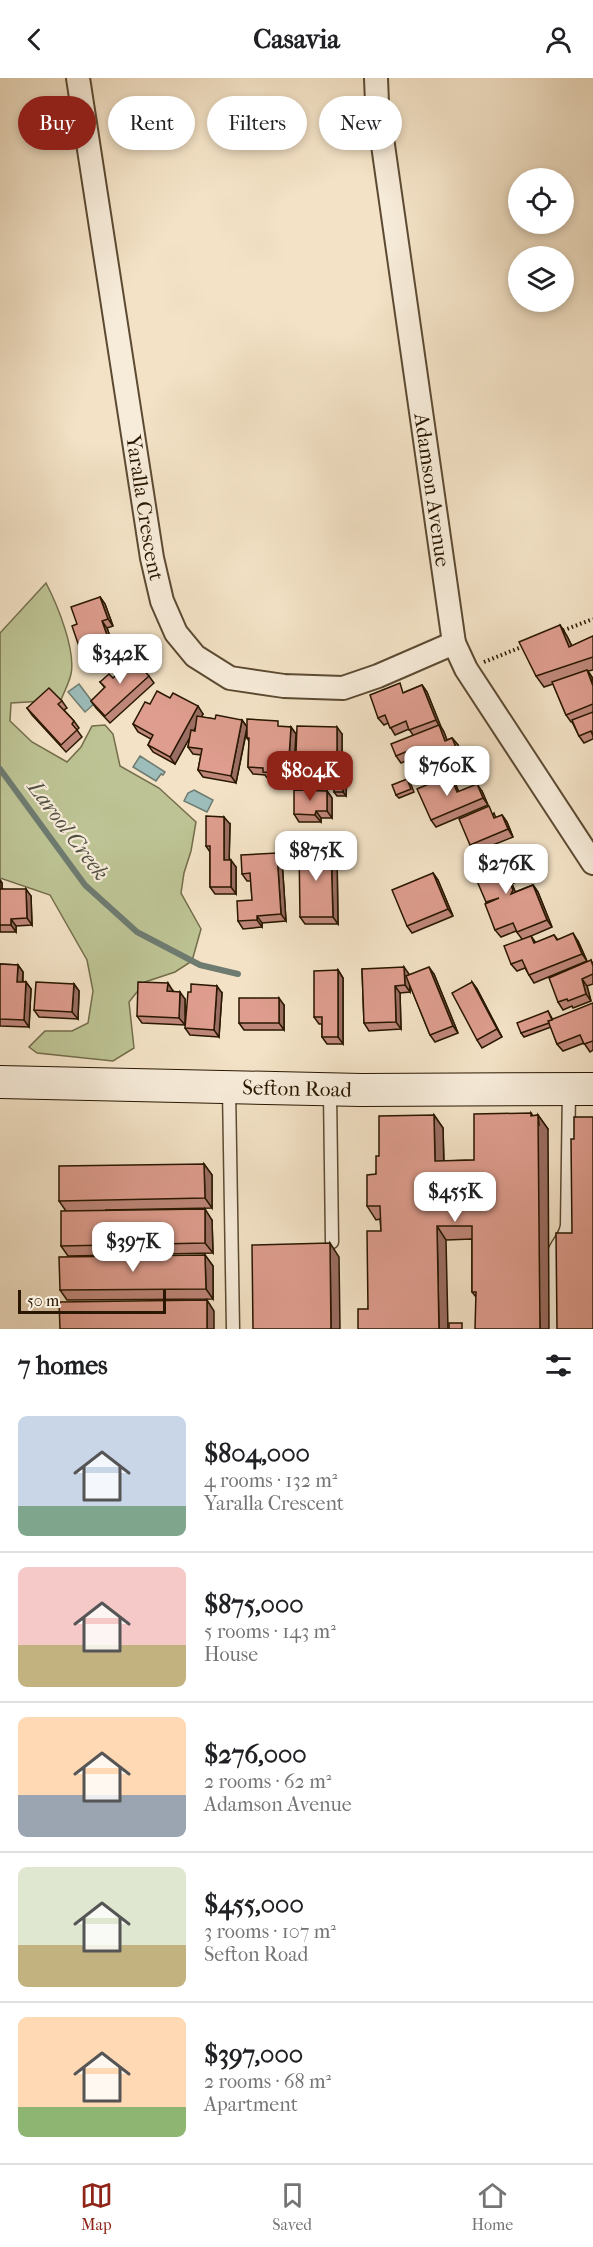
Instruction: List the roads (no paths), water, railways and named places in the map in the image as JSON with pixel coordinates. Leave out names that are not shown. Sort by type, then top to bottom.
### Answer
[{"type":"street","name":"Yaralla Crescent","points":[[78,78],[152,558],[162,601],[176,633],[195,656],[230,678],[296,686],[343,688],[378,676],[454,643]]},
{"type":"street","name":"Adamson Avenue","points":[[376,78],[377,103],[454,643],[466,669],[593,863]]},
{"type":"street","name":"Sefton Road","points":[[0,1082],[330,1089],[581,1089]]},
{"type":"lane","points":[[229,1087],[233,1329]]},
{"type":"lane","points":[[330,1089],[332,1242]]},
{"type":"lane","points":[[555,1329],[554,1252],[567,1233],[581,1089]]},
{"type":"water","points":[[79,684],[94,704],[85,712],[68,692]]},
{"type":"water","points":[[140,756],[165,772],[163,775],[161,774],[156,781],[133,767]]},
{"type":"water","points":[[194,790],[213,800],[207,812],[184,801],[188,793]]},
{"type":"waterway","name":"Larool Creek","points":[[0,769],[85,885],[137,932],[200,965],[238,974]]}]
